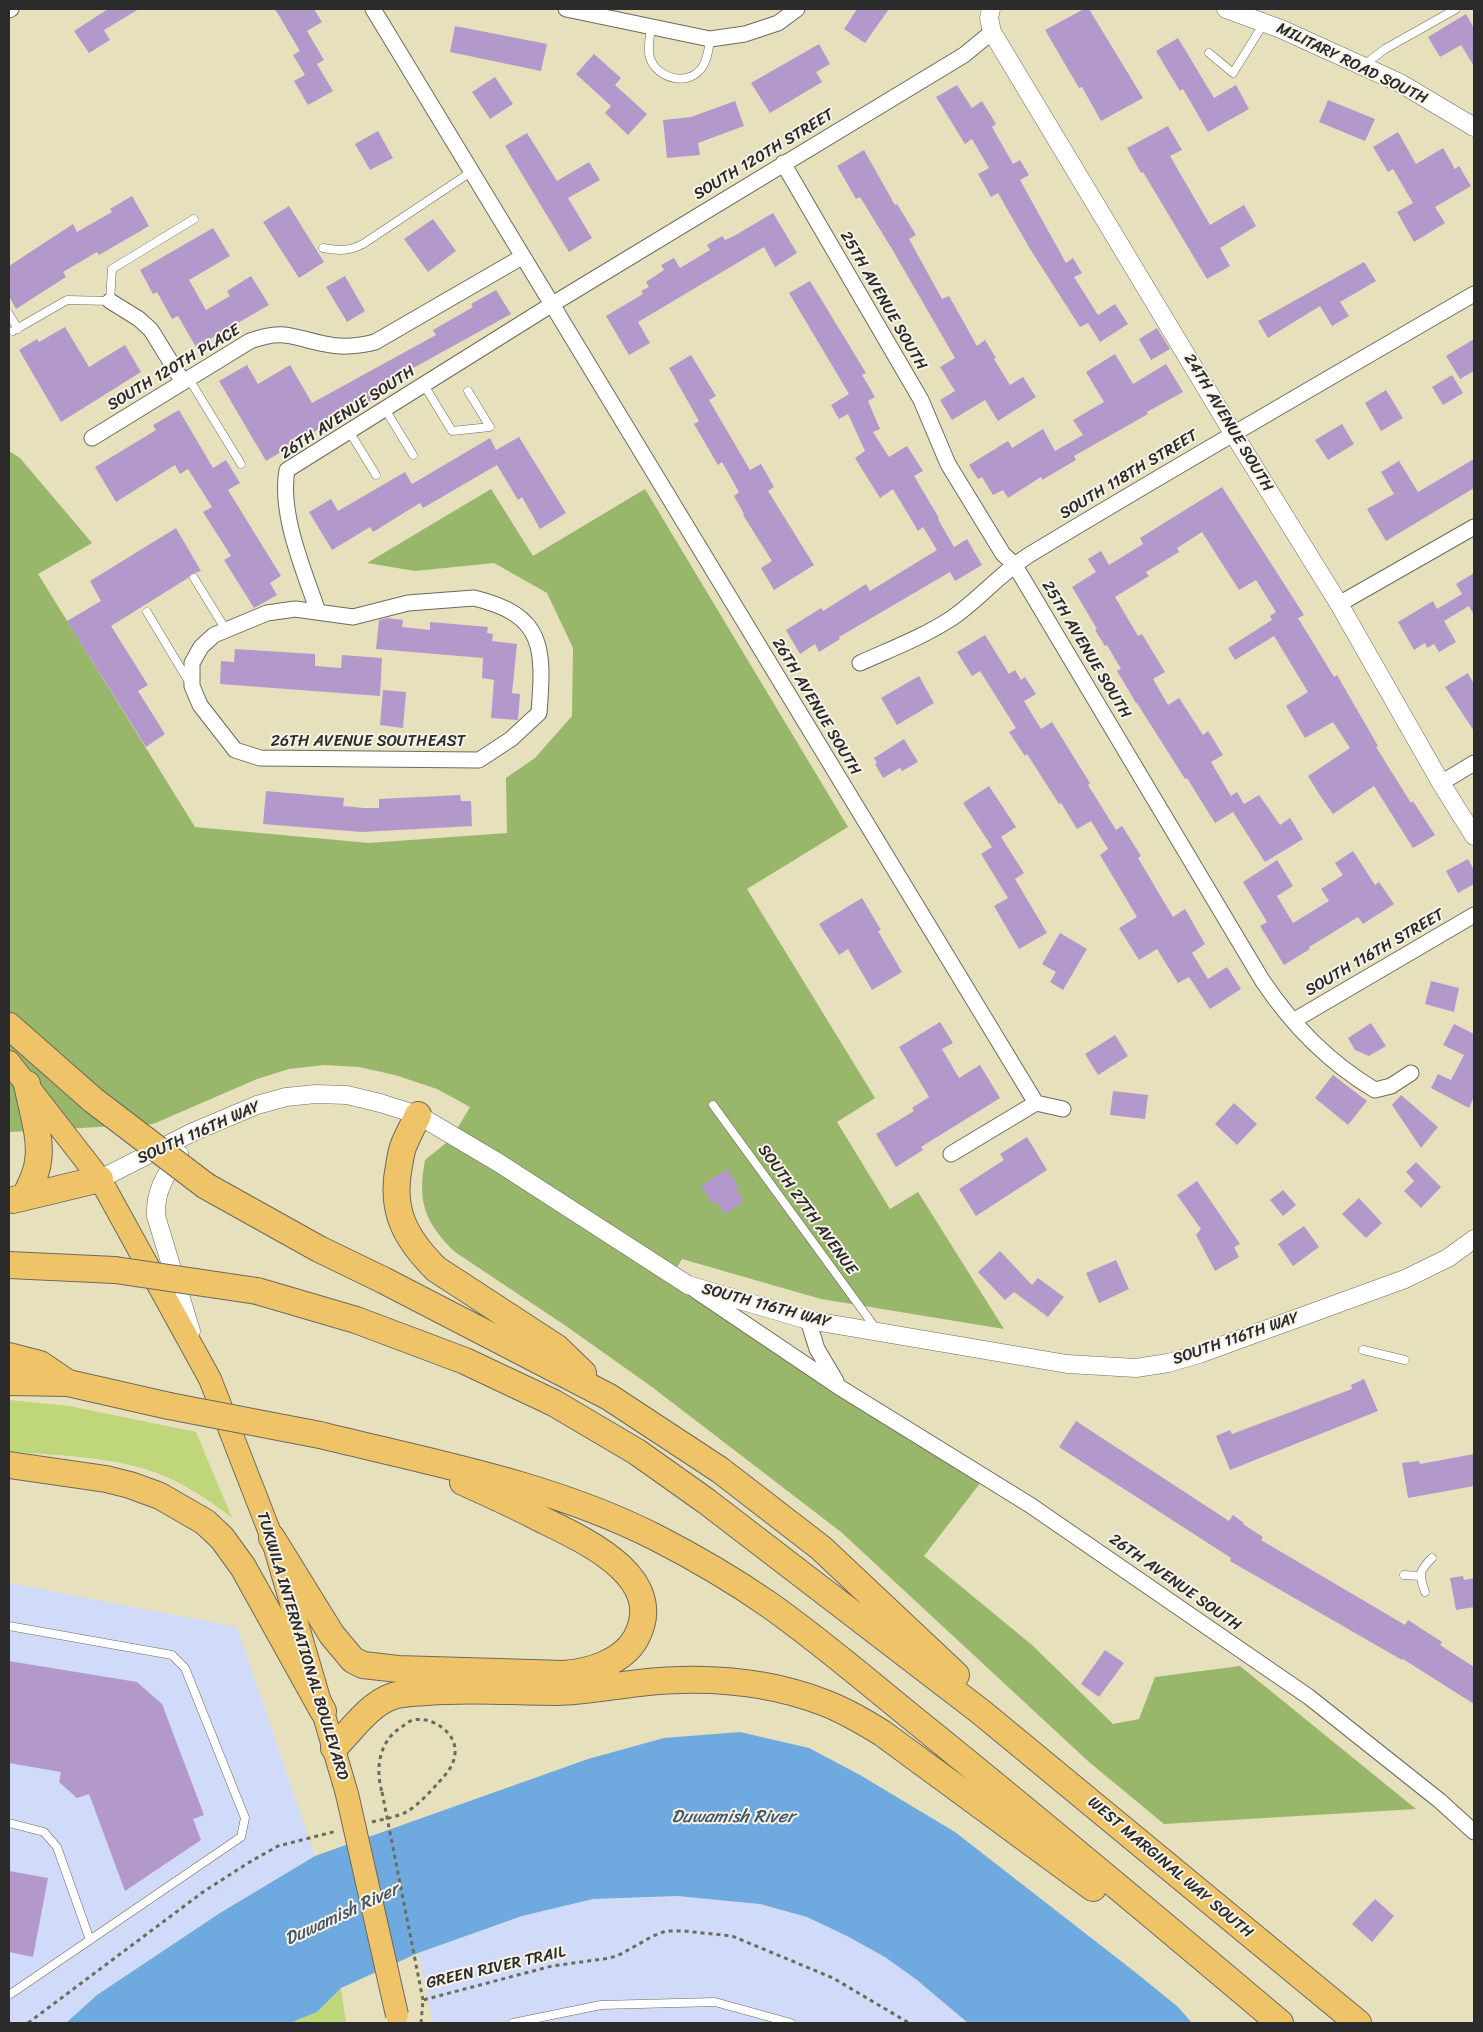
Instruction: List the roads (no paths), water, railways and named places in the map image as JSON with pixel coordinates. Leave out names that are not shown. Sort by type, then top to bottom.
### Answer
[{"type":"highway","points":[[9,1026],[93,1100],[206,1186],[319,1249],[401,1289],[609,1397],[720,1470],[821,1548],[960,1678],[982,1712]]},
{"type":"highway","points":[[17,1199],[35,1174],[39,1159],[37,1134],[27,1084]]},
{"type":"highway","points":[[418,1116],[403,1148],[396,1181],[396,1199],[408,1236],[436,1269],[557,1348],[609,1397]]},
{"type":"highway","points":[[17,1199],[100,1180]]},
{"type":"highway","name":"WEST MARGINAL WAY SOUTH","points":[[9,1265],[115,1270],[256,1291],[356,1320],[465,1361],[554,1403],[637,1452],[706,1501],[982,1712],[1358,2023]]},
{"type":"highway","points":[[9,1356],[40,1364],[68,1383]]},
{"type":"highway","points":[[9,1382],[68,1383],[169,1406],[320,1435],[493,1476],[583,1504],[654,1536],[719,1572],[768,1604],[807,1633],[1013,1800],[1276,2020]]},
{"type":"highway","points":[[272,1538],[332,1635],[353,1660],[363,1665],[398,1669],[573,1673],[602,1665],[620,1656],[633,1643],[642,1621],[640,1596],[632,1579],[605,1553],[503,1500],[407,1457]]},
{"type":"highway","points":[[9,1465],[130,1484],[160,1496],[205,1522],[222,1538],[243,1567],[323,1710]]},
{"type":"highway","points":[[334,1748],[380,1703],[394,1696],[413,1693],[452,1690],[558,1692],[640,1683],[696,1680],[732,1681],[794,1692],[826,1703],[882,1733],[1185,1956],[1276,2020]]},
{"type":"main road","name":"TUKWILA INTERNATIONAL BOULEVARD","points":[[9,1062],[100,1180],[210,1379],[272,1538],[323,1710],[347,1794],[398,2019]]},
{"type":"street","points":[[566,9],[710,39],[745,34],[778,22],[797,9]]},
{"type":"street","name":"MILITARY ROAD SOUTH","points":[[1226,9],[1264,23],[1400,83],[1474,127]]},
{"type":"street","name":"26TH AVENUE SOUTH","points":[[376,10],[551,305],[1036,1103]]},
{"type":"street","name":"SOUTH 120TH STREET","points":[[551,305],[964,54],[989,17]]},
{"type":"street","name":"24TH AVENUE SOUTH","points":[[989,17],[1233,433],[1339,604],[1440,782],[1474,836]]},
{"type":"street","name":"25TH AVENUE SOUTH","points":[[784,163],[921,400],[948,464],[1003,554],[1014,564],[1262,980],[1280,1007],[1321,1051],[1351,1075],[1375,1090],[1391,1086],[1411,1073]]},
{"type":"street","name":"SOUTH 120TH PLACE","points":[[92,438],[250,341],[267,335],[295,335],[326,344],[343,346],[357,346],[375,342],[522,256]]},
{"type":"street","name":"SOUTH 118TH STREET","points":[[860,663],[922,635],[952,618],[1014,564],[1233,433],[1474,294]]},
{"type":"street","points":[[110,301],[139,319],[151,330],[186,380]]},
{"type":"street","name":"26TH AVENUE SOUTH","points":[[318,612],[286,511],[284,487],[287,470],[551,305]]},
{"type":"street","points":[[1339,604],[1474,526]]},
{"type":"street","name":"26TH AVENUE SOUTHEAST","points":[[474,598],[496,604],[515,613],[532,628],[540,651],[541,688],[539,713],[511,739],[479,760],[260,758],[236,750],[200,705],[192,686],[192,663],[201,647],[214,635],[226,630],[267,613],[295,609],[352,617],[408,603],[474,598]]},
{"type":"street","points":[[1440,782],[1474,763]]},
{"type":"street","name":"SOUTH 116TH STREET","points":[[1293,1021],[1474,915]]},
{"type":"street","name":"SOUTH 116TH WAY","points":[[100,1180],[192,1132],[257,1105],[286,1097],[316,1094],[347,1095],[380,1103],[418,1116],[499,1163],[688,1285],[808,1320],[1067,1364],[1136,1368],[1168,1363],[1198,1354],[1405,1279],[1448,1258],[1474,1239]]},
{"type":"street","points":[[951,1154],[1036,1103],[1063,1109]]},
{"type":"street","points":[[192,1132],[160,1184],[155,1200],[156,1216],[200,1358]]},
{"type":"street","name":"26TH AVENUE SOUTH","points":[[688,1285],[839,1387],[1030,1505],[1309,1697],[1440,1801],[1474,1832]]},
{"type":"street","name":"26TH AVENUE SOUTH","points":[[808,1320],[817,1349],[839,1387]]},
{"type":"lane","points":[[1363,66],[1385,50],[1456,9]]},
{"type":"lane","points":[[1209,53],[1233,73],[1264,23]]},
{"type":"lane","points":[[651,27],[650,57],[663,75],[671,78],[682,79],[693,75],[703,67],[708,56],[710,39]]},
{"type":"lane","points":[[323,248],[351,250],[363,244],[471,172]]},
{"type":"lane","points":[[9,314],[16,330],[66,300],[110,301],[112,269],[194,219]]},
{"type":"lane","points":[[186,380],[241,464]]},
{"type":"lane","points":[[424,385],[452,431],[490,427],[468,391]]},
{"type":"lane","points":[[385,409],[413,455]]},
{"type":"lane","points":[[349,431],[376,475]]},
{"type":"lane","points":[[194,578],[226,630]]},
{"type":"lane","points":[[147,612],[192,686]]},
{"type":"lane","name":"SOUTH 27TH AVENUE","points":[[713,1105],[878,1331]]},
{"type":"lane","points":[[1363,1350],[1404,1360]]},
{"type":"lane","points":[[1425,1592],[1420,1576],[1422,1568],[1432,1558]]},
{"type":"lane","points":[[1404,1575],[1420,1576]]},
{"type":"lane","points":[[9,1626],[172,1655],[185,1668],[245,1818],[241,1838],[9,1995]]},
{"type":"lane","points":[[9,1823],[44,1832],[56,1847],[90,1940]]},
{"type":"lane","points":[[513,2023],[601,2005],[715,2002],[791,2023]]},
{"type":"water","name":"Duwamish River","points":[[740,1732],[809,1748],[860,1775],[955,1832],[1135,1972],[1178,2007],[1192,2023],[968,2023],[917,1980],[885,1957],[807,1917],[760,1904],[677,1896],[593,1899],[522,1916],[418,1953],[341,1988],[317,2012],[290,2023],[66,2023],[97,1995],[220,1913],[315,1856],[588,1759],[664,1738]]}]
